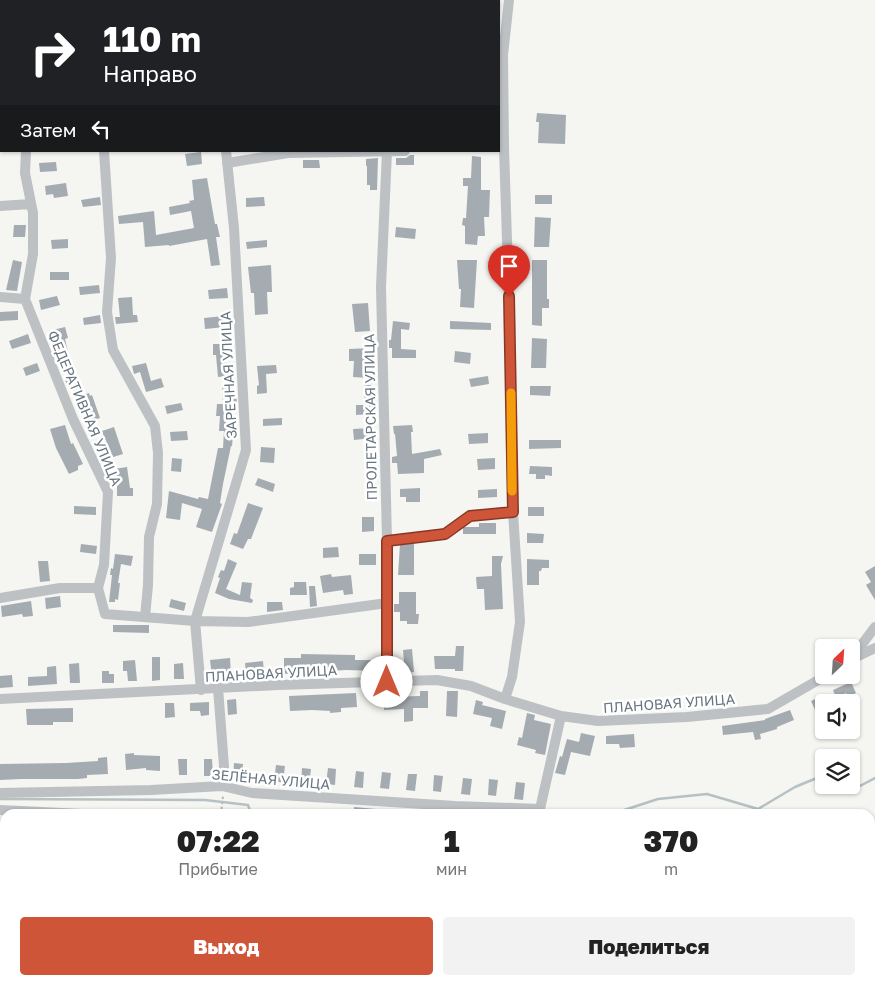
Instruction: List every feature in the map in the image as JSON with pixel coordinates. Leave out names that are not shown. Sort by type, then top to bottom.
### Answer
[{"type":"street","points":[[505,700],[512,677],[520,622],[513,512],[510,333],[501,148],[503,55],[509,0]]},
{"type":"street","points":[[0,297],[25,299],[33,254],[32,204],[25,173],[26,152]]},
{"type":"street","points":[[104,152],[111,258],[107,312],[113,350],[155,426],[158,452],[157,504],[150,537],[145,616]]},
{"type":"street","name":"ЗАРЕЧНАЯ УЛИЦА","points":[[201,690],[195,621],[246,450],[234,228],[226,152]]},
{"type":"street","points":[[227,163],[288,152],[386,152]]},
{"type":"street","name":"ПРОЛЕТАРСКАЯ УЛИЦА","points":[[386,152],[381,287],[387,541],[387,682]]},
{"type":"street","points":[[0,206],[32,204]]},
{"type":"street","name":"ФЕДЕРАТИВНАЯ УЛИЦА","points":[[25,299],[73,418],[108,492],[104,565],[98,588]]},
{"type":"street","points":[[0,598],[60,588],[98,588],[105,614],[195,621],[248,622],[387,603]]},
{"type":"street","points":[[860,647],[875,627]]},
{"type":"street","points":[[860,655],[875,648]]},
{"type":"street","name":"ПЛАНОВАЯ УЛИЦА","points":[[0,699],[201,690],[278,684],[437,680],[471,686],[505,700],[561,716],[598,721],[687,717],[768,709],[815,682]]},
{"type":"street","points":[[218,688],[223,756],[222,786]]},
{"type":"street","name":"ЗЕЛЁНАЯ УЛИЦА","points":[[0,793],[151,790],[222,786],[252,793],[455,806],[540,809],[561,716]]},
{"type":"lane","points":[[387,541],[445,534],[470,516],[513,512]]},
{"type":"path","points":[[222,786],[222,809]]},
{"type":"building","points":[[537,113],[566,115],[565,144],[538,143],[539,122],[536,122]]},
{"type":"building","points":[[201,152],[202,164],[187,166],[185,154]]},
{"type":"building","points":[[414,155],[414,165],[396,165],[396,158],[406,158]]},
{"type":"building","points":[[472,156],[481,157],[481,190],[490,190],[489,217],[484,217],[485,236],[478,236],[477,245],[465,244],[465,226],[462,225],[463,218],[466,218],[468,186],[463,186],[463,178],[471,178]]},
{"type":"building","points":[[378,158],[377,190],[370,190],[370,185],[367,185],[366,159]]},
{"type":"building","points":[[303,160],[319,160],[320,168],[303,168]]},
{"type":"building","points":[[56,162],[57,171],[40,172],[39,163]]},
{"type":"building","points":[[207,178],[215,224],[217,224],[220,237],[216,237],[220,265],[211,266],[207,239],[169,246],[145,247],[143,222],[119,224],[118,216],[154,211],[156,235],[194,228],[191,211],[170,215],[169,207],[190,203],[189,201],[194,200],[192,180]]},
{"type":"building","points":[[66,183],[68,196],[54,198],[53,194],[46,195],[45,186]]},
{"type":"building","points":[[535,195],[552,195],[552,204],[535,204]]},
{"type":"building","points":[[100,197],[101,205],[83,207],[81,200]]},
{"type":"building","points":[[264,197],[265,206],[246,207],[246,198]]},
{"type":"building","points":[[535,217],[551,218],[549,247],[534,247]]},
{"type":"building","points":[[14,225],[26,225],[25,237],[13,237]]},
{"type":"building","points":[[396,227],[416,229],[415,239],[395,237]]},
{"type":"building","points":[[68,239],[68,248],[52,249],[51,240]]},
{"type":"building","points":[[267,240],[267,247],[247,249],[246,242]]},
{"type":"building","points":[[13,260],[22,262],[17,291],[6,290]]},
{"type":"building","points":[[457,260],[477,260],[474,308],[460,307],[461,289],[459,289]]},
{"type":"building","points":[[532,260],[547,260],[547,299],[549,299],[549,308],[542,308],[542,326],[532,325]]},
{"type":"building","points":[[271,265],[272,292],[267,292],[268,314],[255,315],[254,293],[251,293],[248,267]]},
{"type":"building","points":[[50,272],[69,272],[69,280],[50,280]]},
{"type":"building","points":[[99,285],[100,293],[80,295],[79,287]]},
{"type":"building","points":[[227,288],[228,298],[209,299],[208,290]]},
{"type":"building","points":[[57,296],[60,305],[41,310],[39,300]]},
{"type":"building","points":[[132,297],[133,315],[137,315],[138,322],[116,324],[115,317],[120,317],[118,298]]},
{"type":"building","points":[[368,303],[370,331],[355,332],[352,304]]},
{"type":"building","points":[[18,311],[18,320],[0,321],[0,312]]},
{"type":"building","points":[[100,315],[101,323],[84,325],[83,318]]},
{"type":"building","points":[[224,316],[225,327],[205,329],[204,318]]},
{"type":"building","points":[[393,321],[410,323],[409,330],[401,329],[401,349],[416,350],[416,358],[392,358],[392,348],[389,348],[389,340],[391,340]]},
{"type":"building","points":[[450,321],[491,323],[491,330],[450,329]]},
{"type":"building","points":[[65,327],[68,338],[65,339],[68,352],[55,355],[49,331]]},
{"type":"building","points":[[28,334],[31,343],[12,349],[9,341]]},
{"type":"building","points":[[532,338],[547,339],[546,368],[531,368]]},
{"type":"building","points":[[213,344],[228,344],[229,354],[225,354],[226,376],[218,377],[216,355],[213,355]]},
{"type":"building","points":[[371,348],[369,378],[353,377],[354,361],[349,361],[349,349]]},
{"type":"building","points":[[455,351],[471,353],[470,364],[454,362]]},
{"type":"building","points":[[37,363],[40,371],[26,376],[23,368]]},
{"type":"building","points":[[146,363],[151,381],[161,378],[164,387],[146,392],[140,372],[134,374],[132,366]]},
{"type":"building","points":[[276,365],[277,373],[266,374],[267,393],[257,394],[257,386],[259,385],[257,366]]},
{"type":"building","points":[[76,376],[83,395],[89,393],[90,396],[92,395],[100,418],[90,421],[84,405],[80,406],[72,388],[69,389],[65,380]]},
{"type":"building","points":[[488,376],[489,384],[471,387],[469,379]]},
{"type":"building","points":[[222,384],[232,384],[232,395],[236,395],[237,402],[233,402],[233,411],[227,411],[226,424],[234,425],[232,446],[223,484],[220,503],[222,504],[212,532],[196,527],[202,509],[182,503],[180,520],[166,518],[169,491],[198,499],[199,497],[208,499],[218,448],[223,448],[224,431],[219,431],[220,416],[216,416],[217,404],[223,404]]},
{"type":"building","points":[[364,385],[371,385],[372,414],[356,415],[356,405],[365,405]]},
{"type":"building","points":[[530,386],[551,386],[550,396],[530,395]]},
{"type":"building","points":[[181,403],[183,410],[167,414],[165,406]]},
{"type":"building","points":[[282,418],[282,425],[263,426],[263,419]]},
{"type":"building","points":[[65,425],[71,444],[73,443],[83,464],[78,466],[78,470],[69,474],[56,448],[50,429]]},
{"type":"building","points":[[412,425],[412,454],[440,449],[442,455],[424,459],[424,473],[398,474],[397,463],[392,463],[392,457],[397,456],[393,426]]},
{"type":"building","points":[[114,427],[123,454],[110,458],[102,431]]},
{"type":"building","points":[[371,428],[372,438],[354,440],[353,429]]},
{"type":"building","points":[[187,431],[188,440],[171,441],[170,432]]},
{"type":"building","points":[[488,433],[488,443],[469,444],[468,434]]},
{"type":"building","points":[[529,440],[561,440],[561,448],[529,449]]},
{"type":"building","points":[[261,447],[275,448],[274,463],[260,462]]},
{"type":"building","points":[[172,458],[182,459],[181,472],[171,471]]},
{"type":"building","points":[[495,458],[495,469],[478,470],[477,459]]},
{"type":"building","points":[[530,466],[552,467],[552,476],[545,475],[545,479],[536,479],[536,474],[529,474]]},
{"type":"building","points":[[127,467],[130,488],[133,488],[133,496],[117,496],[117,479],[115,479],[114,469]]},
{"type":"building","points":[[258,478],[275,484],[273,492],[255,485]]},
{"type":"building","points":[[420,488],[420,502],[406,502],[406,497],[400,497],[400,489]]},
{"type":"building","points":[[497,489],[497,497],[478,498],[478,490]]},
{"type":"building","points":[[248,503],[263,508],[251,539],[248,539],[243,549],[230,544],[234,533],[237,534]]},
{"type":"building","points":[[74,506],[96,507],[96,515],[74,514]]},
{"type":"building","points":[[528,507],[544,507],[544,516],[528,516]]},
{"type":"building","points":[[362,517],[374,517],[374,531],[362,532]]},
{"type":"building","points":[[479,523],[496,523],[496,534],[463,534],[463,527],[479,527]]},
{"type":"building","points":[[527,533],[544,534],[543,543],[527,543]]},
{"type":"building","points":[[81,544],[97,546],[96,554],[80,552]]},
{"type":"building","points":[[400,544],[414,544],[414,575],[398,575]]},
{"type":"building","points":[[338,547],[339,557],[323,558],[323,548]]},
{"type":"building","points":[[115,554],[133,556],[131,566],[121,564],[118,600],[115,599],[115,602],[109,602],[112,575],[110,575],[111,568],[113,569]]},
{"type":"building","points":[[359,554],[376,554],[376,565],[359,565]]},
{"type":"building","points":[[492,556],[503,556],[501,564],[503,609],[485,610],[484,589],[477,589],[476,577],[492,576]]},
{"type":"building","points":[[228,559],[237,563],[226,589],[240,595],[242,582],[252,583],[250,598],[253,600],[252,603],[229,599],[215,593],[220,578],[218,577],[221,570],[224,571]]},
{"type":"building","points":[[527,559],[549,560],[549,568],[542,568],[539,571],[539,585],[527,585]]},
{"type":"building","points":[[38,561],[48,561],[50,581],[40,582]]},
{"type":"building","points":[[875,566],[875,600],[866,585],[871,582],[865,572]]},
{"type":"building","points":[[331,574],[332,577],[351,575],[353,594],[344,595],[343,590],[323,593],[320,576]]},
{"type":"building","points":[[294,582],[306,582],[307,595],[290,595],[290,588],[294,587]]},
{"type":"building","points":[[309,586],[315,586],[317,606],[310,607]]},
{"type":"building","points":[[399,592],[416,592],[416,614],[419,614],[418,624],[407,624],[407,621],[400,621],[400,612],[394,612],[394,604],[399,604]]},
{"type":"building","points":[[60,596],[61,607],[46,609],[45,598]]},
{"type":"building","points":[[171,599],[186,603],[184,611],[169,607]]},
{"type":"building","points":[[31,601],[33,616],[23,617],[22,614],[2,617],[1,606]]},
{"type":"building","points":[[267,602],[282,602],[283,610],[267,612]]},
{"type":"building","points":[[113,625],[149,625],[149,633],[113,632]]},
{"type":"building","points":[[456,646],[464,646],[463,671],[435,669],[434,656],[455,656]]},
{"type":"building","points":[[412,649],[414,672],[405,673],[403,650]]},
{"type":"building","points":[[301,654],[355,655],[355,660],[380,660],[380,671],[346,670],[284,674],[284,658],[301,658]]},
{"type":"building","points":[[152,657],[160,657],[160,680],[152,681]]},
{"type":"building","points":[[230,658],[231,675],[212,677],[210,660]]},
{"type":"building","points":[[135,660],[137,681],[128,681],[127,671],[123,671],[123,661]]},
{"type":"building","points":[[263,661],[264,673],[246,674],[245,663]]},
{"type":"building","points":[[79,663],[80,683],[70,683],[69,664]]},
{"type":"building","points":[[183,663],[184,679],[174,679],[174,664]]},
{"type":"building","points":[[56,666],[57,684],[28,686],[28,677],[47,676],[47,667]]},
{"type":"building","points":[[102,671],[109,671],[109,674],[114,674],[114,683],[102,683]]},
{"type":"building","points":[[12,675],[13,687],[0,688],[0,676]]},
{"type":"building","points":[[846,684],[852,684],[856,693],[834,694],[833,690]]},
{"type":"building","points":[[420,691],[428,691],[428,708],[413,708],[413,721],[404,722],[404,709],[384,710],[383,694],[391,694],[391,697],[420,696]]},
{"type":"building","points":[[447,691],[458,691],[457,717],[446,716]]},
{"type":"building","points":[[356,693],[357,707],[341,708],[341,712],[290,711],[289,696]]},
{"type":"building","points":[[236,699],[237,714],[228,715],[227,700]]},
{"type":"building","points":[[815,699],[815,710],[811,701]]},
{"type":"building","points":[[476,700],[483,702],[482,705],[506,711],[502,729],[490,726],[492,718],[473,714]]},
{"type":"building","points":[[209,702],[209,715],[201,716],[200,711],[190,711],[190,703]]},
{"type":"building","points":[[165,703],[174,703],[175,717],[165,718]]},
{"type":"building","points":[[73,708],[73,722],[53,722],[53,725],[27,725],[26,709]]},
{"type":"building","points":[[790,710],[794,720],[777,727],[777,729],[760,734],[761,739],[755,740],[753,732],[723,735],[722,726],[765,720]]},
{"type":"building","points":[[527,713],[535,715],[534,720],[551,724],[545,755],[535,753],[536,750],[517,745],[519,737],[522,738]]},
{"type":"building","points":[[581,733],[595,736],[590,756],[571,752],[565,775],[555,773],[567,739],[579,742]]},
{"type":"building","points":[[634,734],[635,747],[620,748],[619,744],[606,744],[606,736]]},
{"type":"building","points":[[134,753],[134,755],[160,756],[160,771],[146,770],[146,768],[126,770],[125,754]]},
{"type":"building","points":[[107,757],[108,774],[87,775],[87,778],[78,779],[0,780],[0,764],[98,761],[98,758]]},
{"type":"building","points":[[178,759],[187,759],[187,775],[179,775]]},
{"type":"building","points":[[204,759],[212,759],[213,776],[204,776]]},
{"type":"building","points":[[234,763],[243,764],[242,780],[233,779]]},
{"type":"building","points":[[276,765],[285,766],[283,782],[274,782]]},
{"type":"building","points":[[302,768],[311,769],[309,785],[301,784]]},
{"type":"building","points":[[328,768],[336,769],[335,785],[326,784]]},
{"type":"building","points":[[356,771],[364,772],[363,788],[354,787]]},
{"type":"building","points":[[382,772],[391,773],[389,789],[380,788]]},
{"type":"building","points":[[408,774],[417,774],[415,791],[406,790]]},
{"type":"building","points":[[434,775],[443,776],[441,792],[433,791]]},
{"type":"building","points":[[463,778],[472,779],[470,795],[461,794]]},
{"type":"building","points":[[489,779],[498,780],[496,796],[488,795]]},
{"type":"building","points":[[516,782],[525,783],[523,800],[514,799]]},
{"type":"building","points":[[354,807],[376,809],[354,809]]},
{"type":"waterway","points":[[860,786],[875,778]]},
{"type":"waterway","points":[[758,809],[795,787],[815,779]]},
{"type":"waterway","points":[[627,809],[658,799],[707,794],[758,809]]},
{"type":"waterway","points":[[0,799],[205,800],[248,805],[249,809]]},
{"type":"slow traffic","points":[[511,393],[512,491]]},
{"type":"route","points":[[387,682],[387,541],[445,534],[470,516],[513,512],[509,296]]}]
